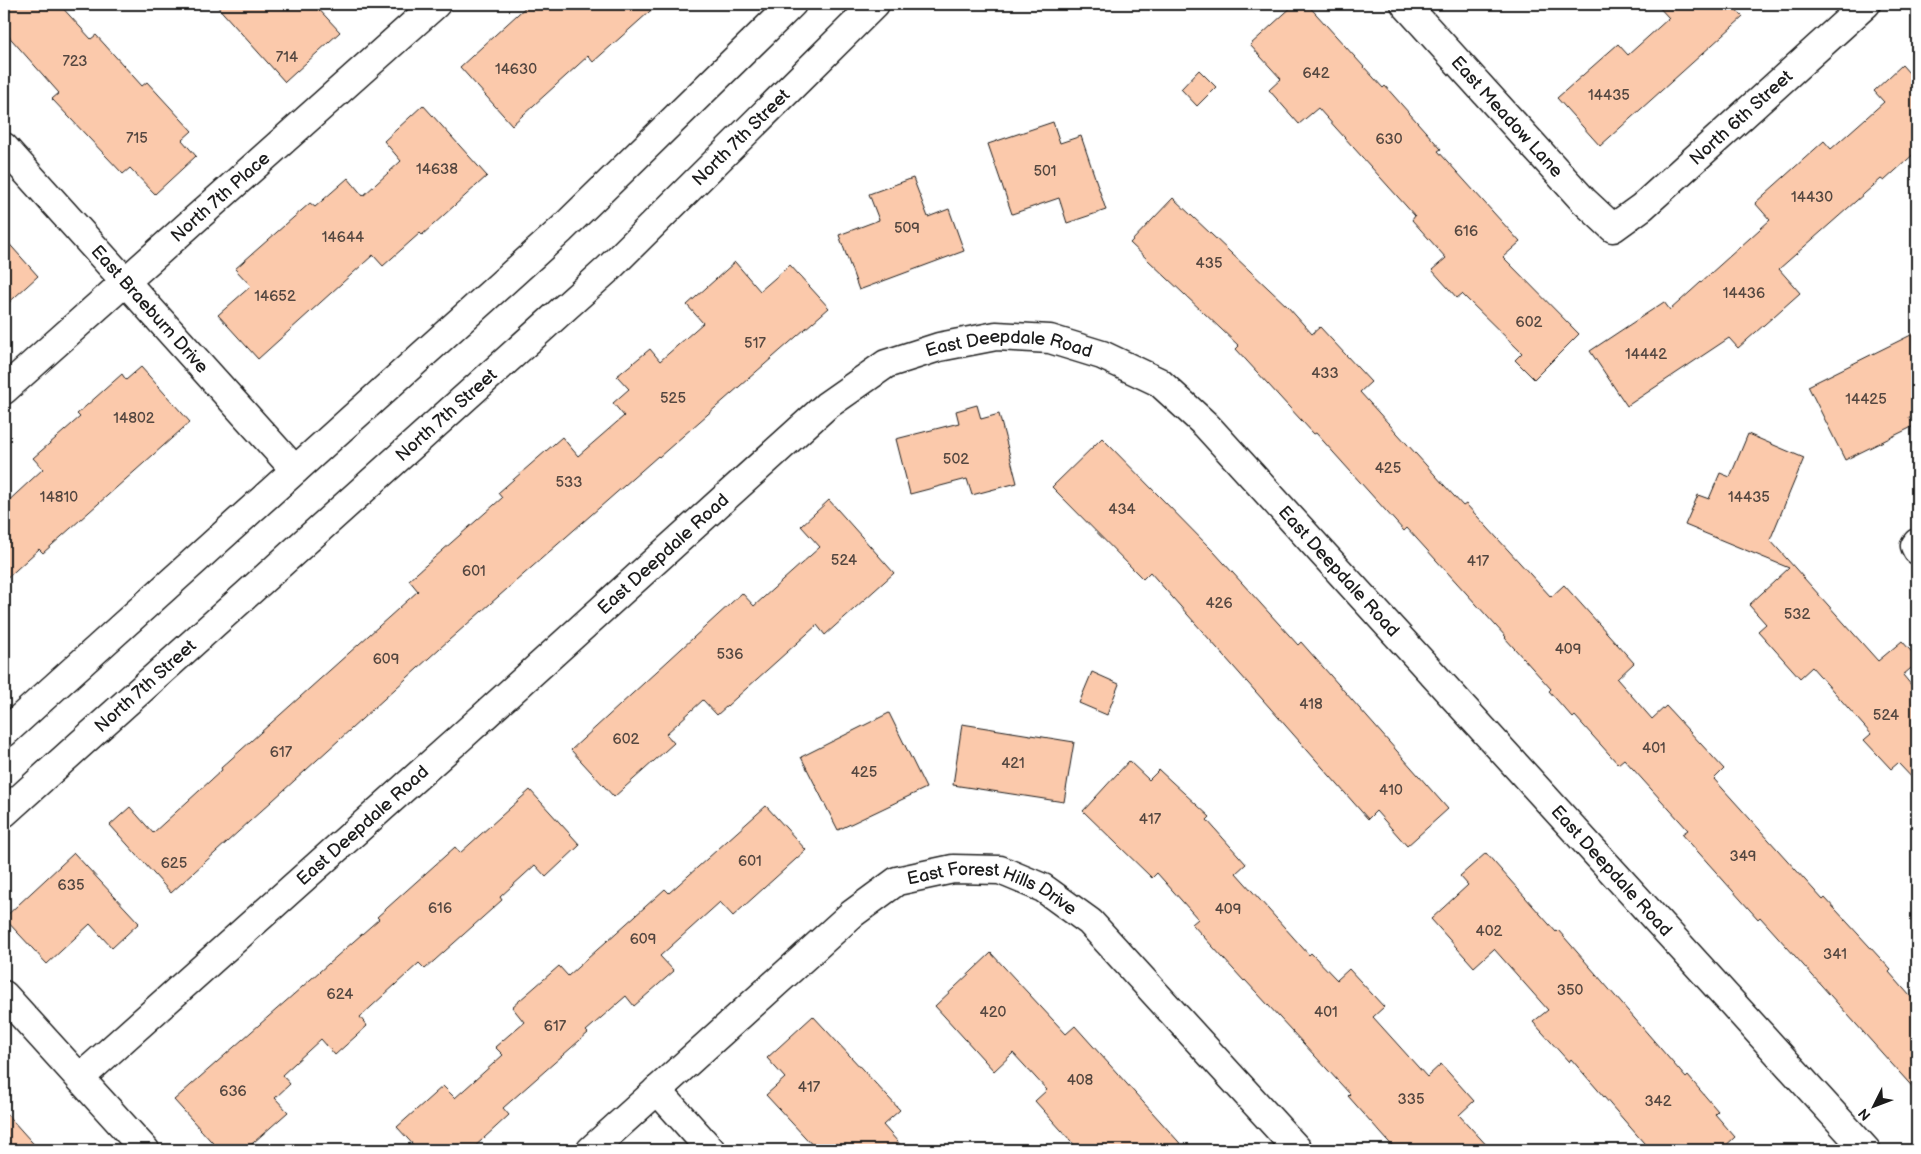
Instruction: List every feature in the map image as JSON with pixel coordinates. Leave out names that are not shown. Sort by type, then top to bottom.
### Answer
[{"type":"street","points":[[4,733],[561,230],[792,4]]},
{"type":"street","name":"North 7th Street","points":[[4,813],[608,269],[875,4]]},
{"type":"street","name":"East Meadow Lane","points":[[1405,4],[1583,200],[1613,228]]},
{"type":"street","name":"North 6th Street","points":[[1613,228],[1642,207],[1866,4]]},
{"type":"street","name":"North 7th Place","points":[[4,390],[420,9]]},
{"type":"street","name":"East Braeburn Drive","points":[[4,147],[295,470]]},
{"type":"street","name":"East Deepdale Road","points":[[80,1078],[460,738],[826,406],[886,364],[939,347],[996,336],[1050,339],[1102,355],[1159,382],[1206,425],[1866,1150]]},
{"type":"street","name":"East Forest Hills Drive","points":[[591,1150],[852,914],[897,881],[953,869],[1000,870],[1043,888],[1090,922],[1298,1150]]},
{"type":"street","points":[[4,995],[145,1150]]},
{"type":"street","points":[[657,1090],[711,1150]]},
{"type":"building","points":[[4,4],[59,4],[91,39],[96,35],[142,86],[147,82],[192,131],[182,140],[196,156],[155,194],[130,168],[123,174],[52,99],[59,93],[4,31]]},
{"type":"building","points":[[215,4],[314,4],[340,32],[285,82]]},
{"type":"building","points":[[529,4],[658,4],[593,62],[588,56],[512,125],[460,67]]},
{"type":"building","points":[[1295,4],[1307,4],[1383,88],[1385,86],[1441,149],[1438,151],[1520,242],[1503,257],[1579,334],[1534,379],[1515,360],[1522,353],[1462,294],[1457,298],[1432,270],[1446,258],[1412,220],[1415,216],[1318,108],[1299,124],[1269,90],[1281,79],[1250,45]]},
{"type":"building","points":[[1656,4],[1731,4],[1743,17],[1600,146],[1557,98],[1618,44],[1628,55],[1669,18]]},
{"type":"building","points":[[1902,65],[1917,82],[1917,151],[1884,181],[1881,179],[1779,269],[1800,293],[1738,348],[1729,338],[1627,406],[1590,351],[1664,302],[1670,310],[1770,220],[1755,203],[1824,141],[1831,149],[1884,102],[1874,91]]},
{"type":"building","points":[[1199,70],[1216,87],[1197,106],[1181,89]]},
{"type":"building","points":[[423,105],[487,176],[422,235],[420,233],[383,266],[373,255],[258,359],[218,315],[251,286],[235,269],[310,203],[315,207],[348,178],[363,196],[401,161],[384,141]]},
{"type":"building","points":[[1053,122],[1060,143],[1081,136],[1106,210],[1067,223],[1059,198],[1012,214],[988,144]]},
{"type":"building","points":[[913,178],[928,217],[949,209],[964,251],[859,290],[839,235],[879,220],[869,194]]},
{"type":"building","points":[[1173,198],[1288,307],[1312,334],[1320,327],[1371,382],[1360,392],[1463,506],[1466,504],[1551,597],[1564,585],[1634,663],[1617,679],[1652,719],[1666,706],[1724,769],[1714,779],[1823,900],[1825,898],[1891,970],[1889,972],[1917,1004],[1917,1092],[1760,917],[1758,919],[1682,834],[1688,830],[1624,759],[1618,764],[1575,716],[1573,718],[1549,691],[1551,689],[1506,637],[1407,528],[1404,531],[1316,433],[1314,434],[1289,407],[1236,349],[1239,346],[1130,243]]},
{"type":"building","points":[[4,238],[38,276],[4,307]]},
{"type":"building","points":[[735,262],[760,291],[790,265],[829,308],[440,648],[171,893],[110,825],[130,807],[153,833],[222,770],[221,768],[418,591],[409,580],[502,498],[498,493],[562,437],[578,456],[624,416],[613,403],[629,389],[617,376],[650,349],[660,361],[703,323],[687,305]]},
{"type":"building","points":[[1917,332],[1917,413],[1909,417],[1914,426],[1845,460],[1808,386]]},
{"type":"building","points":[[141,367],[190,422],[43,553],[39,549],[4,581],[4,505],[43,469],[33,458],[80,417],[77,414],[122,374],[126,380]]},
{"type":"building","points":[[977,405],[981,419],[999,414],[1017,483],[972,495],[967,479],[910,494],[896,439],[959,423],[956,411]]},
{"type":"building","points":[[1748,434],[1804,458],[1770,540],[1878,661],[1902,641],[1917,658],[1917,663],[1903,675],[1917,692],[1917,783],[1898,763],[1891,769],[1864,740],[1871,734],[1812,667],[1800,678],[1758,631],[1766,624],[1749,605],[1789,568],[1685,525],[1698,495],[1709,499],[1720,473],[1730,477]]},
{"type":"building","points":[[1102,438],[1214,552],[1298,645],[1301,642],[1448,809],[1407,846],[1376,811],[1368,819],[1150,572],[1143,579],[1052,487]]},
{"type":"building","points":[[829,500],[894,573],[825,635],[817,625],[717,715],[703,700],[666,734],[674,743],[614,797],[571,750],[742,593],[754,606],[820,547],[801,526]]},
{"type":"building","points":[[1092,672],[1119,684],[1107,715],[1079,703]]},
{"type":"building","points":[[889,713],[926,788],[838,830],[801,757]]},
{"type":"building","points":[[962,724],[1074,742],[1064,802],[953,785]]},
{"type":"building","points":[[1129,761],[1149,780],[1159,770],[1210,817],[1207,820],[1246,864],[1236,873],[1309,955],[1311,953],[1337,980],[1349,969],[1384,1007],[1373,1017],[1427,1077],[1441,1064],[1474,1101],[1459,1115],[1491,1150],[1396,1150],[1348,1096],[1350,1094],[1192,924],[1198,919],[1157,873],[1152,878],[1083,811]]},
{"type":"building","points":[[530,790],[580,845],[546,877],[535,865],[500,897],[502,900],[425,969],[419,963],[360,1017],[367,1026],[335,1055],[321,1039],[282,1075],[290,1084],[275,1098],[288,1112],[245,1150],[219,1150],[174,1100],[379,919],[377,917],[455,847],[460,853]]},
{"type":"building","points":[[766,806],[806,850],[733,916],[720,902],[660,956],[674,971],[634,1006],[626,996],[586,1031],[588,1033],[503,1108],[509,1115],[471,1150],[418,1150],[397,1127],[443,1086],[455,1098],[503,1055],[495,1047],[524,1022],[512,1007],[559,966],[568,976],[665,889],[669,893]]},
{"type":"building","points":[[74,853],[139,923],[112,948],[90,924],[47,964],[4,918]]},
{"type":"building","points":[[1486,853],[1556,932],[1558,930],[1686,1078],[1688,1076],[1718,1111],[1715,1114],[1735,1137],[1721,1150],[1650,1150],[1571,1059],[1569,1062],[1533,1022],[1548,1010],[1494,949],[1474,967],[1431,919],[1468,885],[1460,876]]},
{"type":"building","points":[[991,953],[1066,1034],[1075,1026],[1186,1150],[1079,1150],[1035,1101],[1047,1090],[1013,1053],[994,1071],[935,1006]]},
{"type":"building","points":[[813,1016],[900,1110],[883,1125],[905,1150],[817,1150],[766,1095],[785,1078],[767,1058]]},
{"type":"building","points":[[4,1111],[39,1150],[4,1150]]}]
